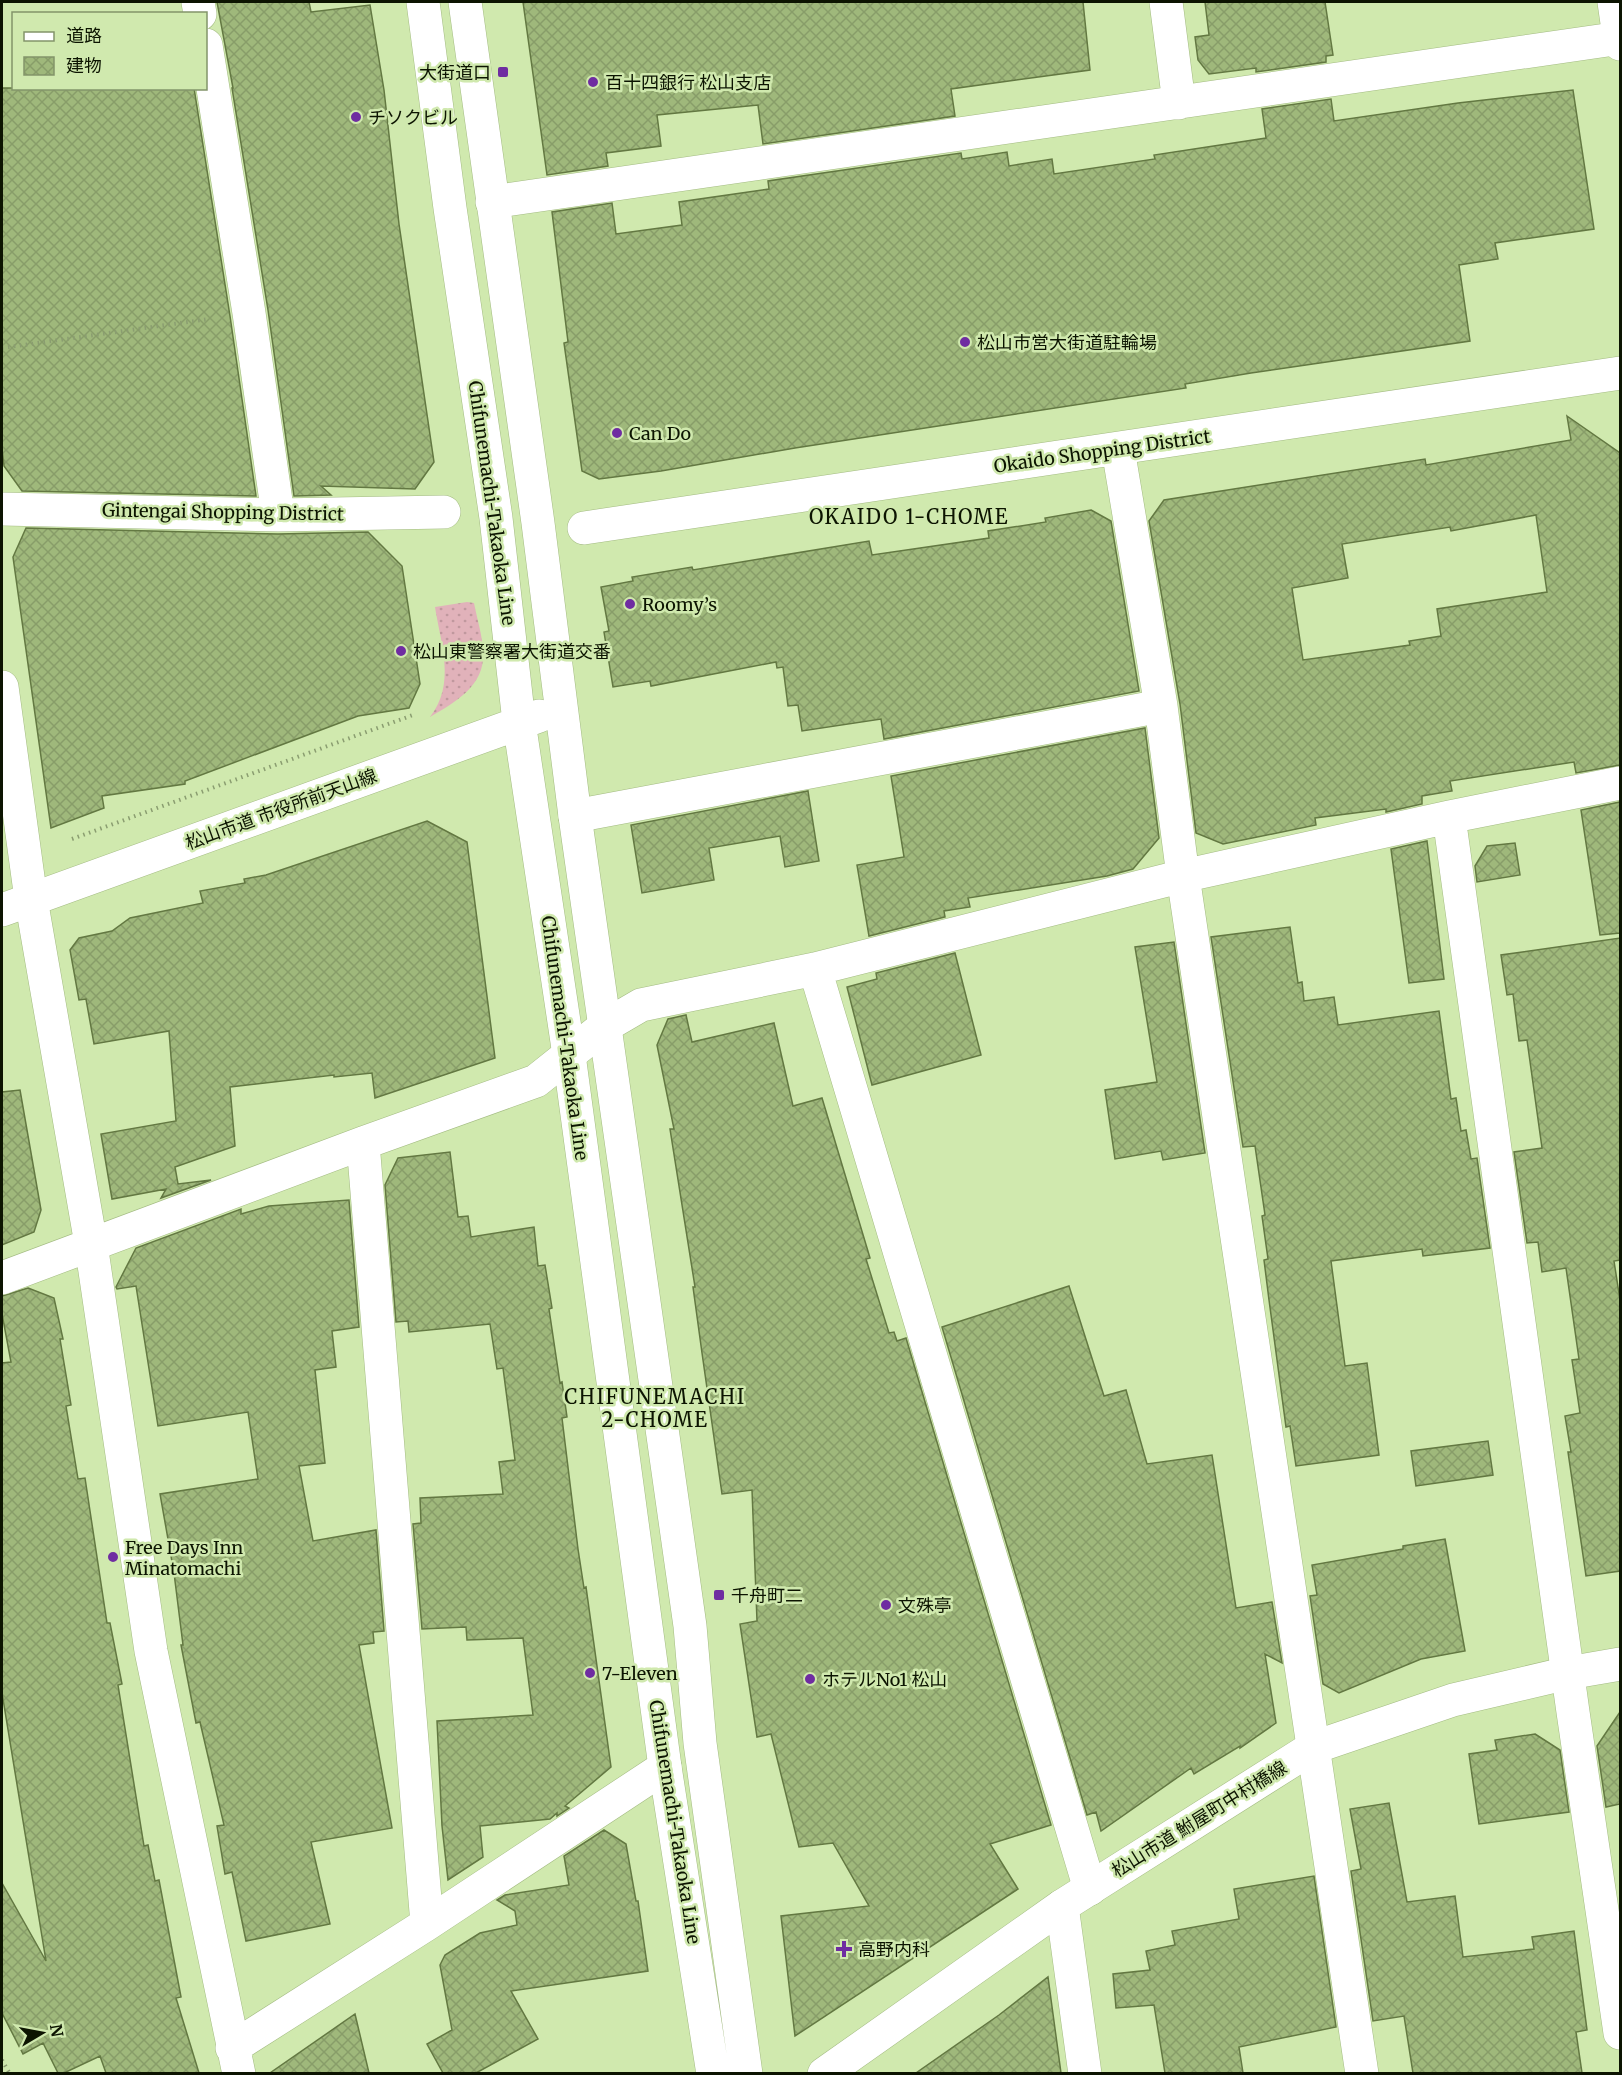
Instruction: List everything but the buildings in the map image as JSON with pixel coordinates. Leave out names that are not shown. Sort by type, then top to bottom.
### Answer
[{"type":"street","name":"Chifunemachi-Takaoka Line","points":[[423,2],[450,208],[496,518],[519,722],[569,1055],[665,1767],[713,2073]]},
{"type":"street","name":"Chifunemachi-Takaoka Line","points":[[465,2],[538,523],[560,708],[690,1626],[700,1743],[746,2073]]},
{"type":"street","points":[[1166,2],[1179,103]]},
{"type":"street","points":[[450,208],[1620,40],[1614,2]]},
{"type":"street","points":[[207,51],[277,502]]},
{"type":"street","name":"Okaido Shopping District","points":[[584,528],[1620,373]]},
{"type":"street","points":[[1118,449],[1161,706],[1312,1748],[1362,2073]]},
{"type":"street","name":"Gintengai Shopping District","points":[[2,509],[277,502],[444,512]]},
{"type":"street","points":[[2,687],[24,855],[16,905],[91,1245],[150,1650],[236,2061],[427,1923],[700,1743]]},
{"type":"street","points":[[533,822],[1161,706]]},
{"type":"street","name":"松山市道 市役所前天山線","points":[[16,905],[560,708]]},
{"type":"street","points":[[2,1278],[536,1081],[605,1026],[641,1005],[815,969],[1184,876],[1449,817],[1620,783]]},
{"type":"street","points":[[1449,817],[1620,2033]]},
{"type":"street","points":[[815,969],[1090,1888]]},
{"type":"street","points":[[363,1143],[427,1923]]},
{"type":"street","name":"松山市道 鮒屋町中村橋線","points":[[824,2073],[1062,1906],[1312,1748],[1453,1700],[1568,1672],[1620,1664]]},
{"type":"street","points":[[1062,1906],[1085,2073]]},
{"type":"path","points":[[2,348],[249,313]]},
{"type":"path","points":[[24,855],[412,715]]},
{"type":"path","points":[[2,2060],[10,2073]]},
{"type":"shaded area","points":[[474,603],[482,641],[482,665],[479,675],[458,699],[430,717],[443,691],[445,678],[445,664],[435,607]]},
{"type":"place","name":"大街道口","points":[[503,72]]},
{"type":"place","name":"百十四銀行 松山支店","points":[[593,82]]},
{"type":"place","name":"チソクビル","points":[[356,117]]},
{"type":"place","name":"松山市営大街道駐輪場","points":[[965,342]]},
{"type":"place","name":"Can Do","points":[[617,433]]},
{"type":"place","name":"Roomy’s","points":[[630,604]]},
{"type":"place","name":"松山東警察署大街道交番","points":[[401,651]]},
{"type":"place","name":"Free Days Inn Minatomachi","points":[[113,1557]]},
{"type":"place","name":"千舟町二","points":[[719,1595]]},
{"type":"place","name":"文殊亭","points":[[886,1605]]},
{"type":"place","name":"7-Eleven","points":[[590,1673]]},
{"type":"place","name":"ホテルNo1 松山","points":[[810,1679]]},
{"type":"place","name":"高野内科","points":[[844,1949]]},
{"type":"district","name":"OKAIDO 1-CHOME","points":[[909,516]]},
{"type":"district","name":"CHIFUNEMACHI 2-CHOME","points":[[655,1408]]}]
